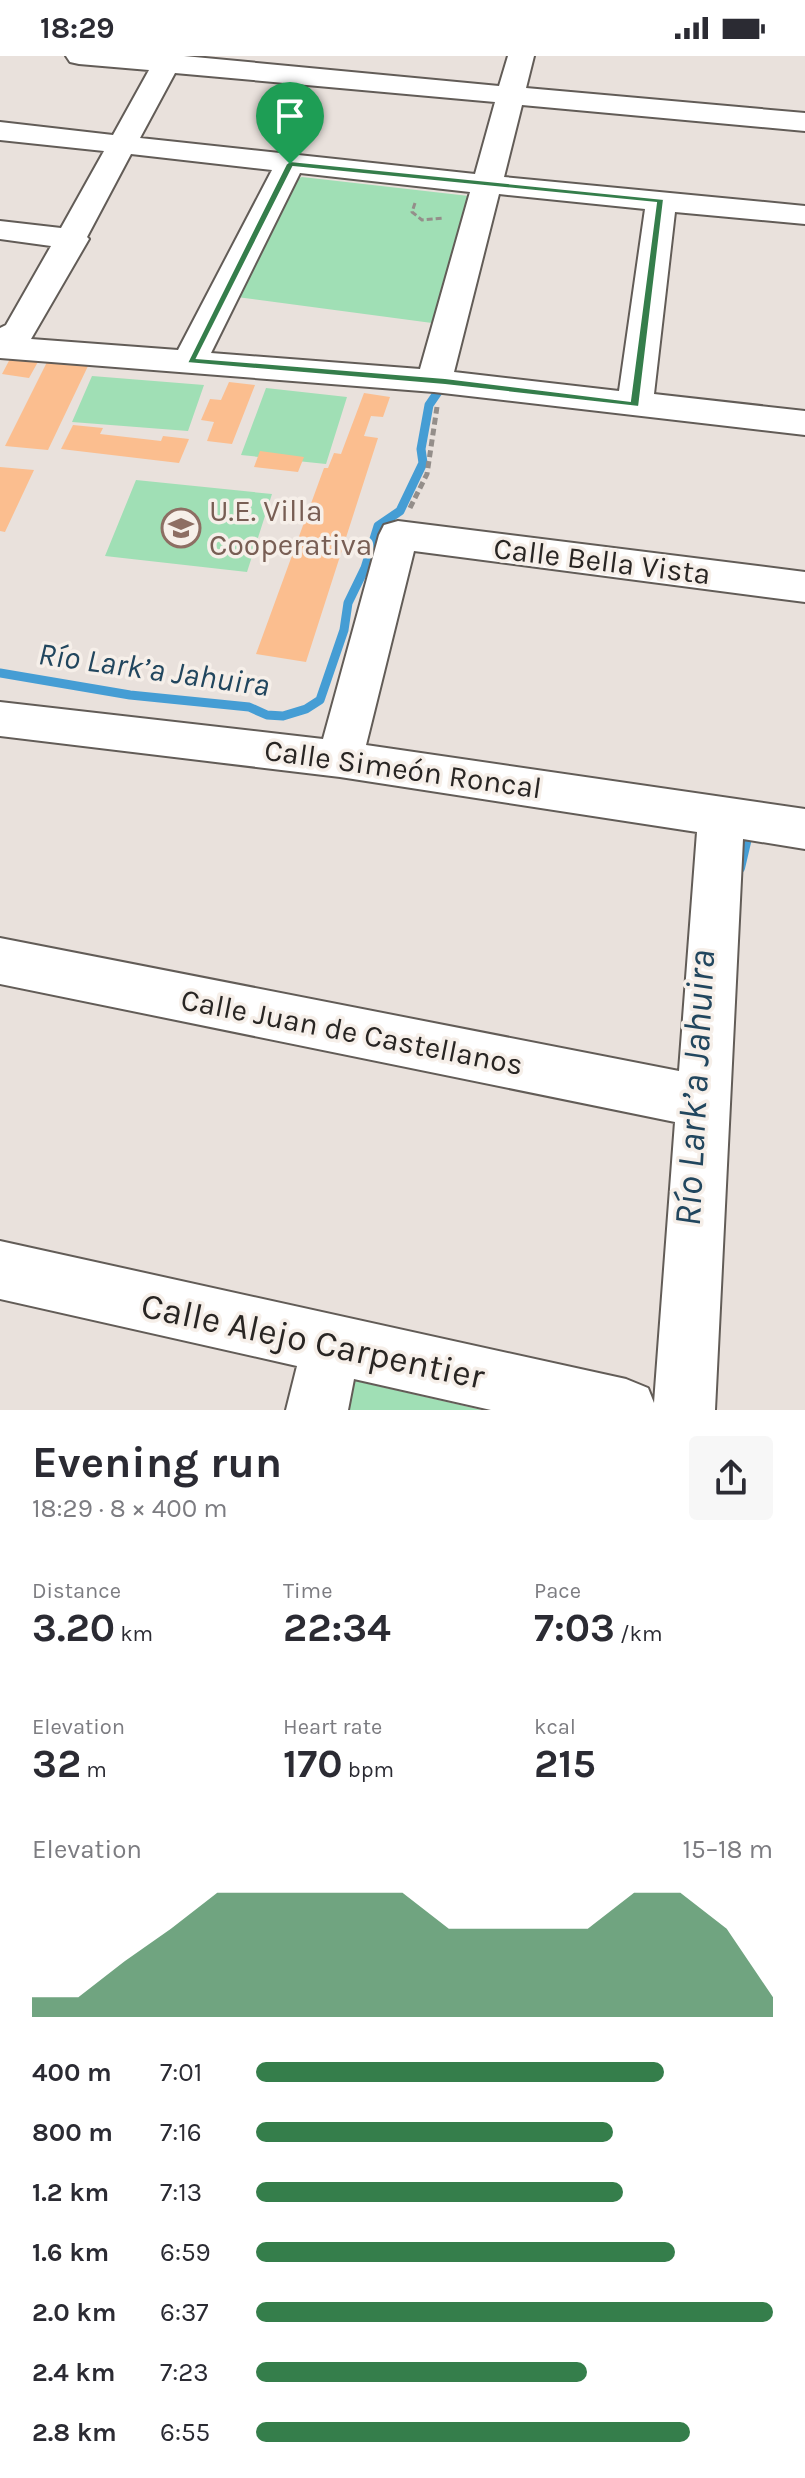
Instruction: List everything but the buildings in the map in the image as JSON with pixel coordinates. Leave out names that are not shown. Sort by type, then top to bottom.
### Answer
[{"type":"street","points":[[79,56],[169,60],[511,97],[805,122]]},
{"type":"street","points":[[448,382],[477,224],[521,56]]},
{"type":"street","points":[[0,344],[19,332],[169,60]]},
{"type":"street","points":[[0,131],[432,179],[805,215]]},
{"type":"street","points":[[190,360],[290,164]]},
{"type":"street","points":[[635,405],[661,201]]},
{"type":"street","points":[[0,230],[73,239]]},
{"type":"street","points":[[0,344],[448,382],[805,423]]},
{"type":"street","points":[[340,759],[398,535]]},
{"type":"street","name":"Calle Bella Vista","points":[[398,535],[805,587]]},
{"type":"street","name":"Calle Simeón Roncal","points":[[0,719],[340,759],[805,829]]},
{"type":"street","points":[[684,1410],[721,815]]},
{"type":"street","name":"Calle Juan de Castellanos","points":[[0,961],[704,1102]]},
{"type":"street","name":"Calle Alejo Carpentier","points":[[0,1270],[626,1410]]},
{"type":"street","points":[[317,1410],[331,1346]]},
{"type":"path","points":[[432,179],[429,190],[435,195],[413,205],[415,216],[430,221],[441,219],[450,212],[461,222],[477,224]]},
{"type":"path","points":[[398,535],[427,474],[440,399],[448,382]]},
{"type":"green space","points":[[302,177],[469,196],[432,323],[237,297],[293,180]]},
{"type":"green space","points":[[92,376],[204,385],[188,431],[72,422]]},
{"type":"green space","points":[[266,388],[347,397],[326,464],[241,455]]},
{"type":"green space","points":[[136,480],[272,494],[247,572],[105,556]]},
{"type":"green space","points":[[356,1381],[482,1410],[339,1410],[343,1392]]},
{"type":"waterway","name":"Río Lark’a Jahuira","points":[[439,391],[443,384]]},
{"type":"waterway","name":"Río Lark’a Jahuira","points":[[0,673],[130,695],[249,707],[267,715],[283,716],[306,709],[320,700],[344,630],[348,603],[365,568],[378,526],[400,511],[423,463],[421,449],[429,405],[440,389]]},
{"type":"waterway","name":"Río Lark’a Jahuira","points":[[739,868],[746,838],[755,833]]},
{"type":"place","name":"U.E. Villa Cooperativa","points":[[181,528]]},
{"type":"route","points":[[290,164],[661,201],[635,405],[445,382],[190,360],[290,164]]}]
